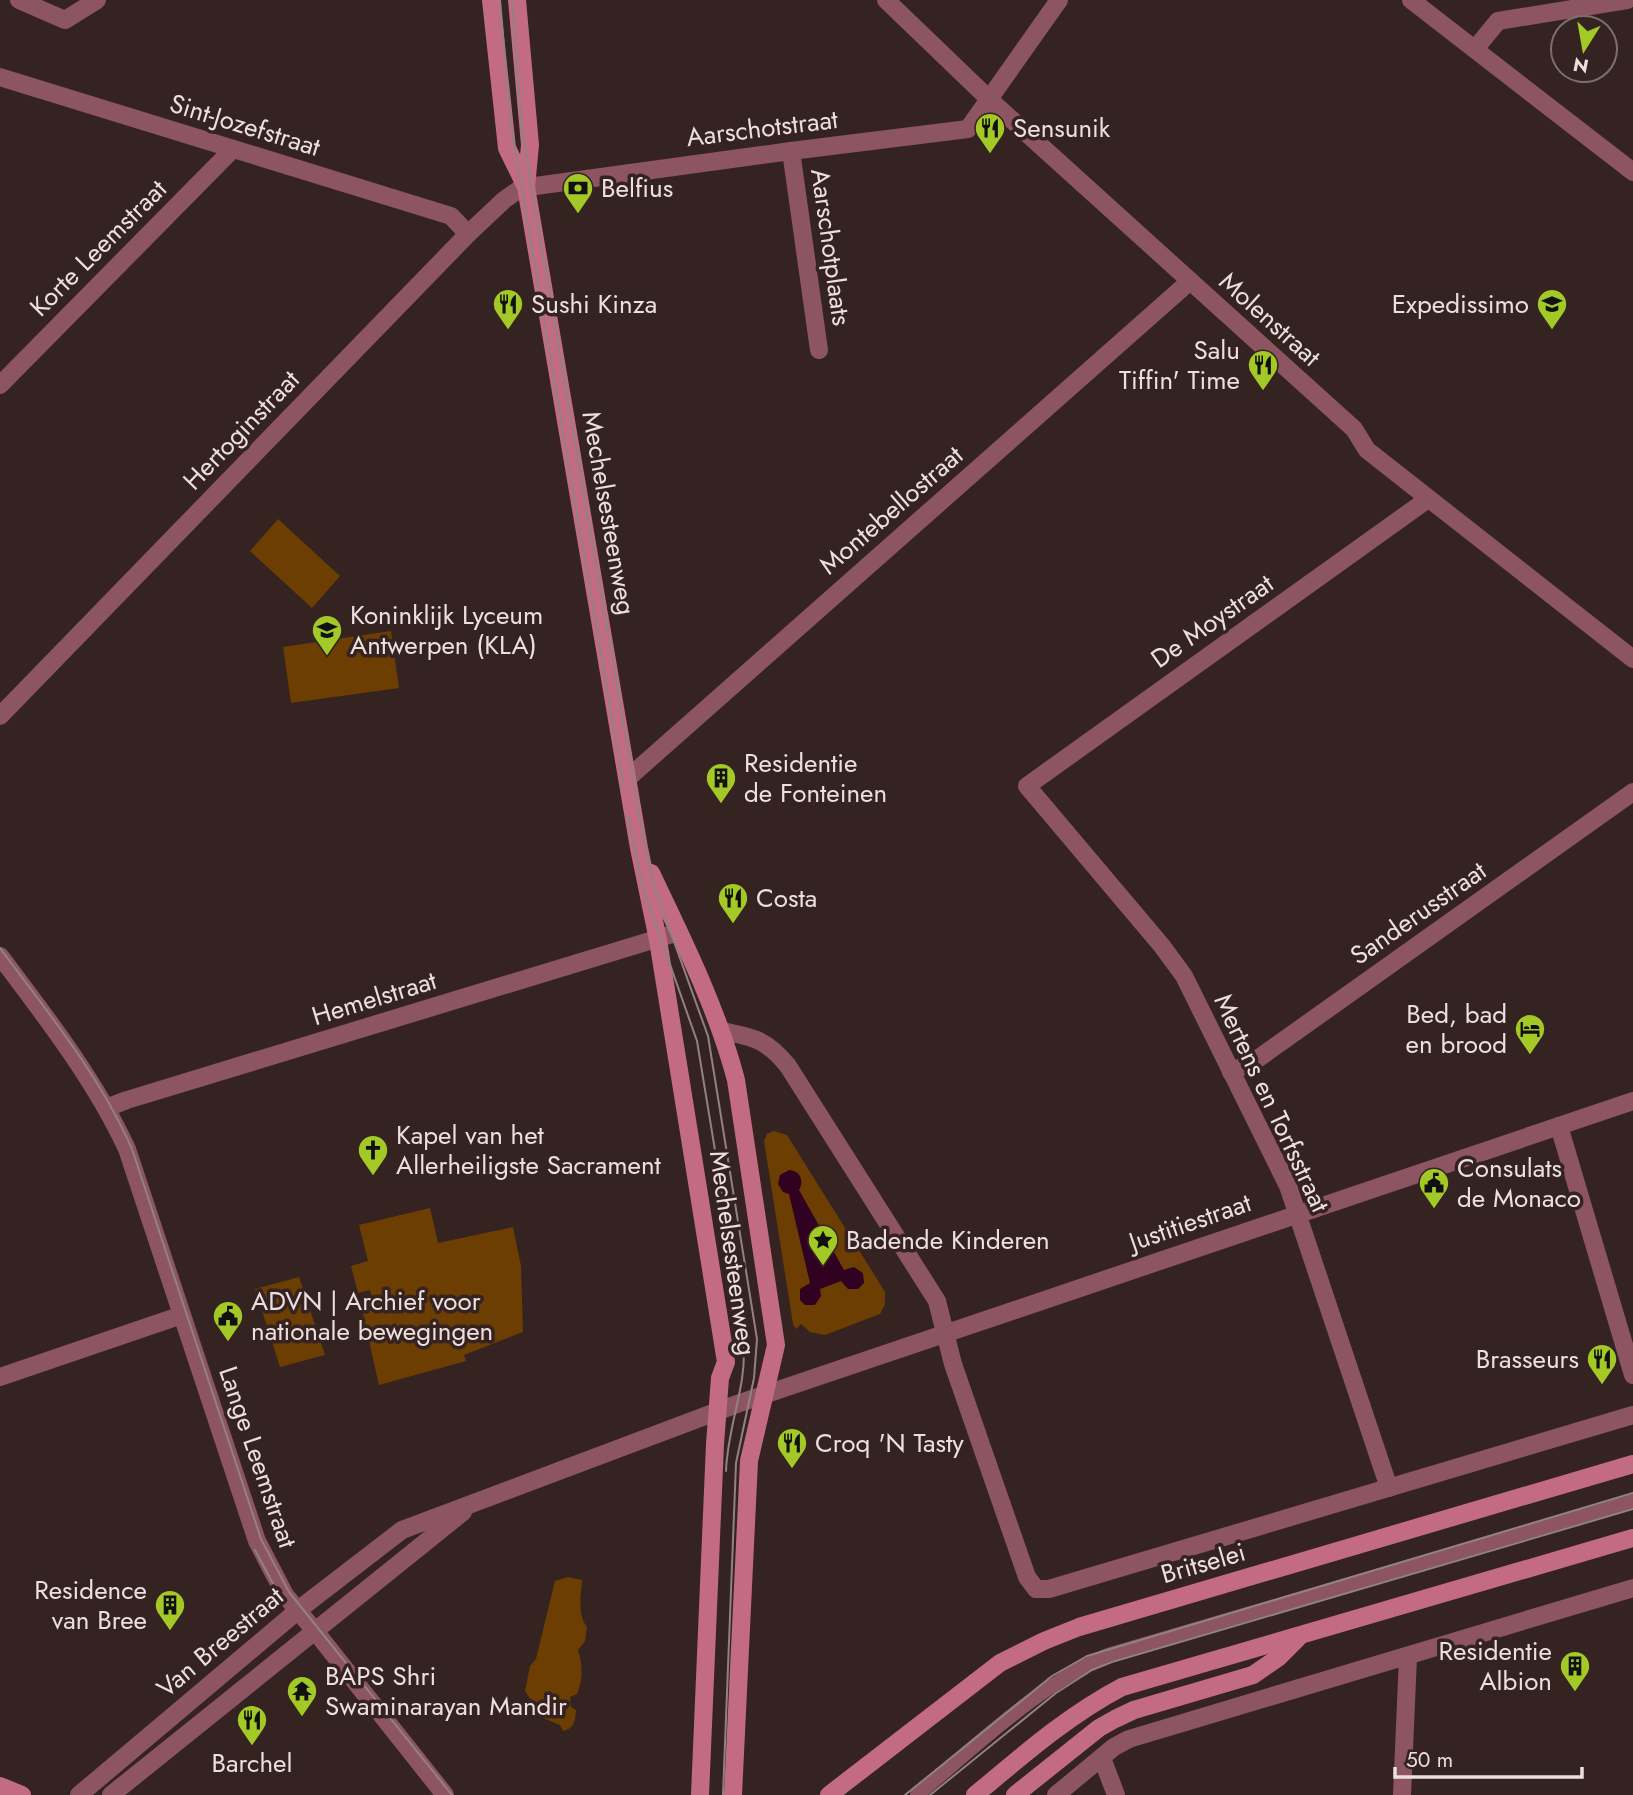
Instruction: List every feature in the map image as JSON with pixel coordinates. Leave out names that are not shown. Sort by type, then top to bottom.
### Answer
[{"type":"main road","name":"Mechelsesteenweg","points":[[491,0],[507,148],[526,187]]},
{"type":"main road","name":"Mechelsesteenweg","points":[[517,0],[530,145],[526,187],[639,848],[658,940],[724,1341],[726,1362],[720,1378],[717,1412],[700,1795]]},
{"type":"main road","name":"Mechelsesteenweg","points":[[639,848],[722,1031],[736,1080],[776,1345],[749,1461],[733,1795]]},
{"type":"main road","name":"Britselei","points":[[829,1795],[1000,1663],[1044,1641],[1092,1623],[1633,1464]]},
{"type":"main road","points":[[975,1795],[1061,1724],[1093,1702],[1122,1687],[1633,1538]]},
{"type":"main road","points":[[1015,1795],[1115,1718],[1253,1675],[1279,1657],[1302,1634]]},
{"type":"main road","points":[[0,1786],[22,1795]]},
{"type":"street","points":[[19,0],[65,19],[97,0]]},
{"type":"street","name":"Molenstraat","points":[[886,0],[990,100],[1354,429],[1367,450],[1633,659]]},
{"type":"street","name":"Aarschotstraat","points":[[526,187],[791,150],[968,129],[1059,0]]},
{"type":"street","points":[[1411,0],[1633,172]]},
{"type":"street","points":[[1475,49],[1498,21],[1627,0]]},
{"type":"street","name":"Sint-Jozefstraat","points":[[0,77],[451,216],[468,234]]},
{"type":"street","name":"Korte Leemstraat","points":[[0,385],[233,149]]},
{"type":"street","name":"Aarschotplaats","points":[[791,150],[819,350]]},
{"type":"street","name":"Hertoginstraat","points":[[0,716],[468,234],[504,200],[526,187]]},
{"type":"street","name":"Montebellostraat","points":[[628,778],[1189,282]]},
{"type":"street","name":"De Moystraat","points":[[1027,786],[1428,499]]},
{"type":"street","name":"Mertens en Torfsstraat","points":[[1027,786],[1162,946],[1184,976],[1288,1185],[1389,1488]]},
{"type":"street","name":"Sanderusstraat","points":[[1231,1072],[1256,1060],[1633,792]]},
{"type":"street","name":"Hemelstraat","points":[[106,1108],[679,932]]},
{"type":"street","name":"Lange Leemstraat","points":[[0,956],[106,1108],[127,1149],[259,1548],[285,1595],[445,1795]]},
{"type":"street","points":[[722,1031],[752,1036],[764,1042],[788,1066],[936,1301],[945,1333]]},
{"type":"street","name":"Justitiestraat","points":[[717,1412],[1633,1101]]},
{"type":"street","points":[[1559,1126],[1633,1375]]},
{"type":"street","points":[[0,1377],[182,1315]]},
{"type":"street","name":"Britselei","points":[[945,1333],[953,1364],[1027,1577],[1036,1589],[1049,1589],[1633,1415]]},
{"type":"street","name":"Van Breestraat","points":[[79,1795],[298,1610],[402,1530],[717,1412]]},
{"type":"street","name":"Van Breestraat","points":[[111,1795],[476,1502]]},
{"type":"street","points":[[1056,1795],[1129,1739],[1633,1588]]},
{"type":"street","points":[[1402,1795],[1408,1657]]},
{"type":"street","points":[[1102,1758],[1116,1795]]},
{"type":"lane","points":[[917,1795],[1042,1694],[1087,1664],[1108,1655],[1633,1501]]},
{"type":"shaded area","points":[[278,519],[340,576],[312,608],[250,551]]},
{"type":"shaded area","points":[[391,631],[399,688],[291,703],[283,647]]},
{"type":"shaded area","points":[[774,1131],[787,1135],[885,1292],[885,1304],[880,1314],[825,1335],[810,1332],[801,1324],[796,1329],[793,1324],[764,1141],[767,1134]]},
{"type":"shaded area","points":[[789,1170],[800,1177],[799,1190],[844,1270],[854,1267],[863,1273],[864,1283],[858,1289],[848,1289],[841,1281],[820,1289],[821,1296],[815,1305],[805,1305],[800,1300],[800,1289],[810,1283],[789,1194],[783,1192],[778,1184],[780,1175]]},
{"type":"shaded area","points":[[430,1208],[438,1243],[513,1227],[521,1266],[523,1332],[464,1355],[466,1361],[379,1385],[362,1310],[374,1307],[370,1290],[358,1293],[351,1266],[368,1261],[359,1225]]},
{"type":"shaded area","points":[[299,1277],[325,1355],[280,1367],[255,1289]]},
{"type":"shaded area","points":[[568,1577],[582,1580],[581,1610],[587,1627],[585,1641],[578,1650],[580,1683],[577,1694],[570,1697],[571,1707],[576,1710],[575,1721],[570,1728],[563,1731],[560,1725],[543,1718],[525,1691],[530,1666],[536,1659],[555,1581]]},
{"type":"tram line","points":[[500,0],[511,126],[624,788]]},
{"type":"tram line","points":[[512,0],[522,125],[531,186],[644,843],[654,886],[708,1036],[757,1339],[754,1378],[736,1463],[723,1795]]},
{"type":"tram line","points":[[628,815],[643,888],[697,1041],[740,1302],[744,1340],[743,1369],[726,1471]]},
{"type":"tram line","points":[[0,948],[89,1070],[132,1149],[261,1539],[289,1592],[452,1795]]},
{"type":"tram line","points":[[905,1795],[1052,1676],[1087,1656],[1633,1493]]},
{"type":"tram line","points":[[930,1795],[1056,1693],[1092,1670],[1633,1509]]},
{"type":"tram line","points":[[255,1550],[278,1593]]},
{"type":"place","name":"Sensunik","points":[[990,155]]},
{"type":"place","name":"Belfius","points":[[578,215]]},
{"type":"place","name":"Sushi Kinza","points":[[508,331]]},
{"type":"place","name":"Expedissimo","points":[[1552,331]]},
{"type":"place","name":"Salu Tiffin' Time","points":[[1263,392]]},
{"type":"place","name":"Koninklijk Lyceum Antwerpen (KLA)","points":[[327,657]]},
{"type":"place","name":"Residentie de Fonteinen","points":[[721,805]]},
{"type":"place","name":"Costa","points":[[733,925]]},
{"type":"place","name":"Bed, bad en brood","points":[[1530,1056]]},
{"type":"place","name":"Kapel van het Allerheiligste Sacrament","points":[[373,1177]]},
{"type":"place","name":"Consulats de Monaco","points":[[1434,1210]]},
{"type":"place","name":"Badende Kinderen","points":[[823,1267]]},
{"type":"place","name":"ADVN | Archief voor nationale bewegingen","points":[[228,1343]]},
{"type":"place","name":"Brasseurs","points":[[1602,1386]]},
{"type":"place","name":"Croq 'N Tasty","points":[[792,1470]]},
{"type":"place","name":"Residence van Bree","points":[[170,1632]]},
{"type":"place","name":"Residentie Albion","points":[[1575,1693]]},
{"type":"place","name":"BAPS Shri Swaminarayan Mandir","points":[[302,1718]]},
{"type":"place","name":"Barchel","points":[[252,1747]]}]
